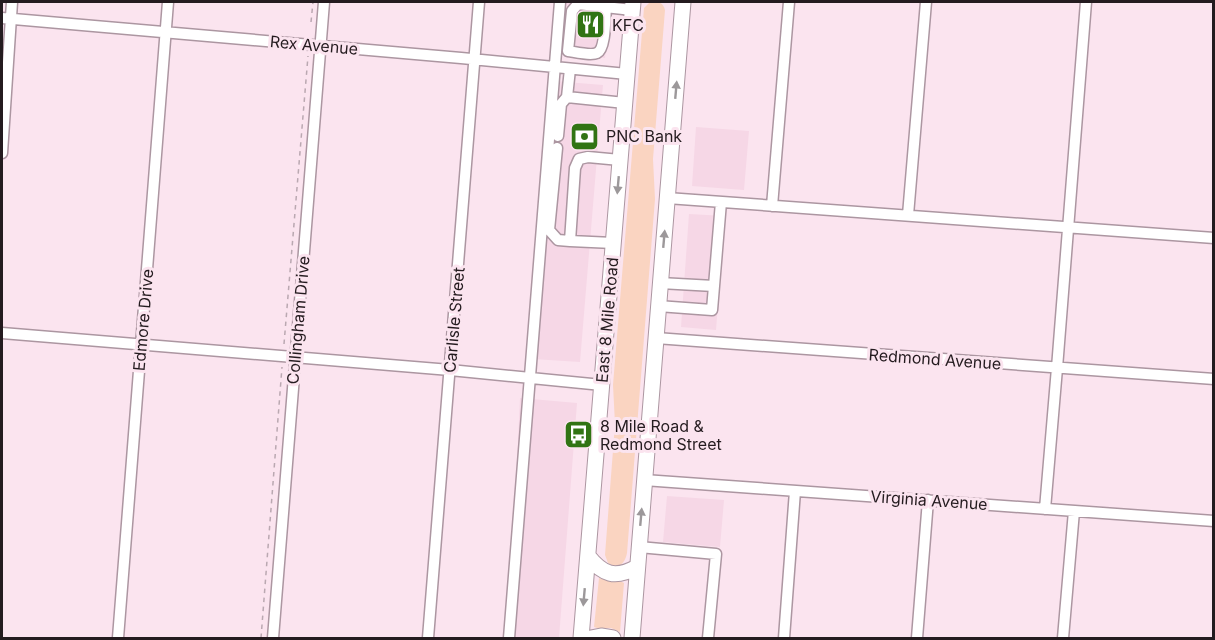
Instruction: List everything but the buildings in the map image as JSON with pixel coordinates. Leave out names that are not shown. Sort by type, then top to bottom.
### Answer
[{"type":"highway","points":[[632,639],[680,5]]},
{"type":"highway","name":"East 8 Mile Road","points":[[581,639],[633,6]]},
{"type":"highway","points":[[588,556],[596,566],[608,573],[623,574],[637,567]]},
{"type":"highway","points":[[591,639],[607,636],[613,639]]},
{"type":"street","points":[[2,153],[6,19],[12,2]]},
{"type":"street","name":"Edmore Drive","points":[[118,639],[168,2]]},
{"type":"street","name":"Collingham Drive","points":[[273,639],[295,357],[315,45],[324,2]]},
{"type":"street","name":"Carlisle Street","points":[[428,639],[479,2]]},
{"type":"street","points":[[508,639],[560,2]]},
{"type":"street","points":[[772,206],[789,2]]},
{"type":"street","points":[[908,215],[926,2]]},
{"type":"street","points":[[1045,509],[1086,2]]},
{"type":"street","points":[[606,7],[601,50],[591,54],[568,51],[572,11],[578,4],[606,7],[633,6]]},
{"type":"street","name":"Rex Avenue","points":[[6,19],[627,74]]},
{"type":"street","points":[[558,135],[570,69]]},
{"type":"street","points":[[564,101],[625,103]]},
{"type":"street","points":[[555,166],[552,155],[556,111],[564,101]]},
{"type":"street","points":[[557,148],[549,230],[558,240],[613,243]]},
{"type":"street","points":[[570,241],[575,168],[579,159],[588,157],[620,160]]},
{"type":"street","points":[[667,198],[1214,238]]},
{"type":"street","points":[[658,306],[712,310],[721,202]]},
{"type":"street","points":[[660,283],[714,286]]},
{"type":"street","points":[[2,333],[450,370],[602,385]]},
{"type":"street","name":"Redmond Avenue","points":[[656,338],[1214,379]]},
{"type":"street","name":"Virginia Avenue","points":[[644,480],[1214,521]]},
{"type":"street","points":[[784,639],[795,491]]},
{"type":"street","points":[[917,639],[928,500]]},
{"type":"street","points":[[1063,639],[1074,511]]},
{"type":"street","points":[[639,547],[716,554],[708,639]]},
{"type":"path","points":[[311,23],[313,2]]},
{"type":"path","points":[[261,639],[283,356],[315,45]]},
{"type":"shaded area","points":[[562,2],[610,2],[605,58],[558,54]]},
{"type":"shaded area","points":[[650,2],[661,4],[665,10],[653,159],[655,199],[627,553],[623,563],[615,566],[608,563],[605,555],[615,424],[613,385],[644,8]]},
{"type":"shaded area","points":[[554,81],[603,85],[580,362],[533,359]]},
{"type":"shaded area","points":[[696,127],[749,131],[744,190],[692,186]]},
{"type":"shaded area","points":[[689,214],[725,216],[716,330],[681,327]]},
{"type":"shaded area","points":[[520,398],[577,403],[559,638],[509,638]]},
{"type":"shaded area","points":[[667,496],[724,500],[720,547],[663,542]]},
{"type":"shaded area","points":[[599,578],[624,583],[620,632],[611,628],[594,627]]},
{"type":"place","name":"KFC","points":[[591,25]]},
{"type":"place","name":"PNC Bank","points":[[585,136]]},
{"type":"place","name":"8 Mile Road & Redmond Street","points":[[579,435]]}]
